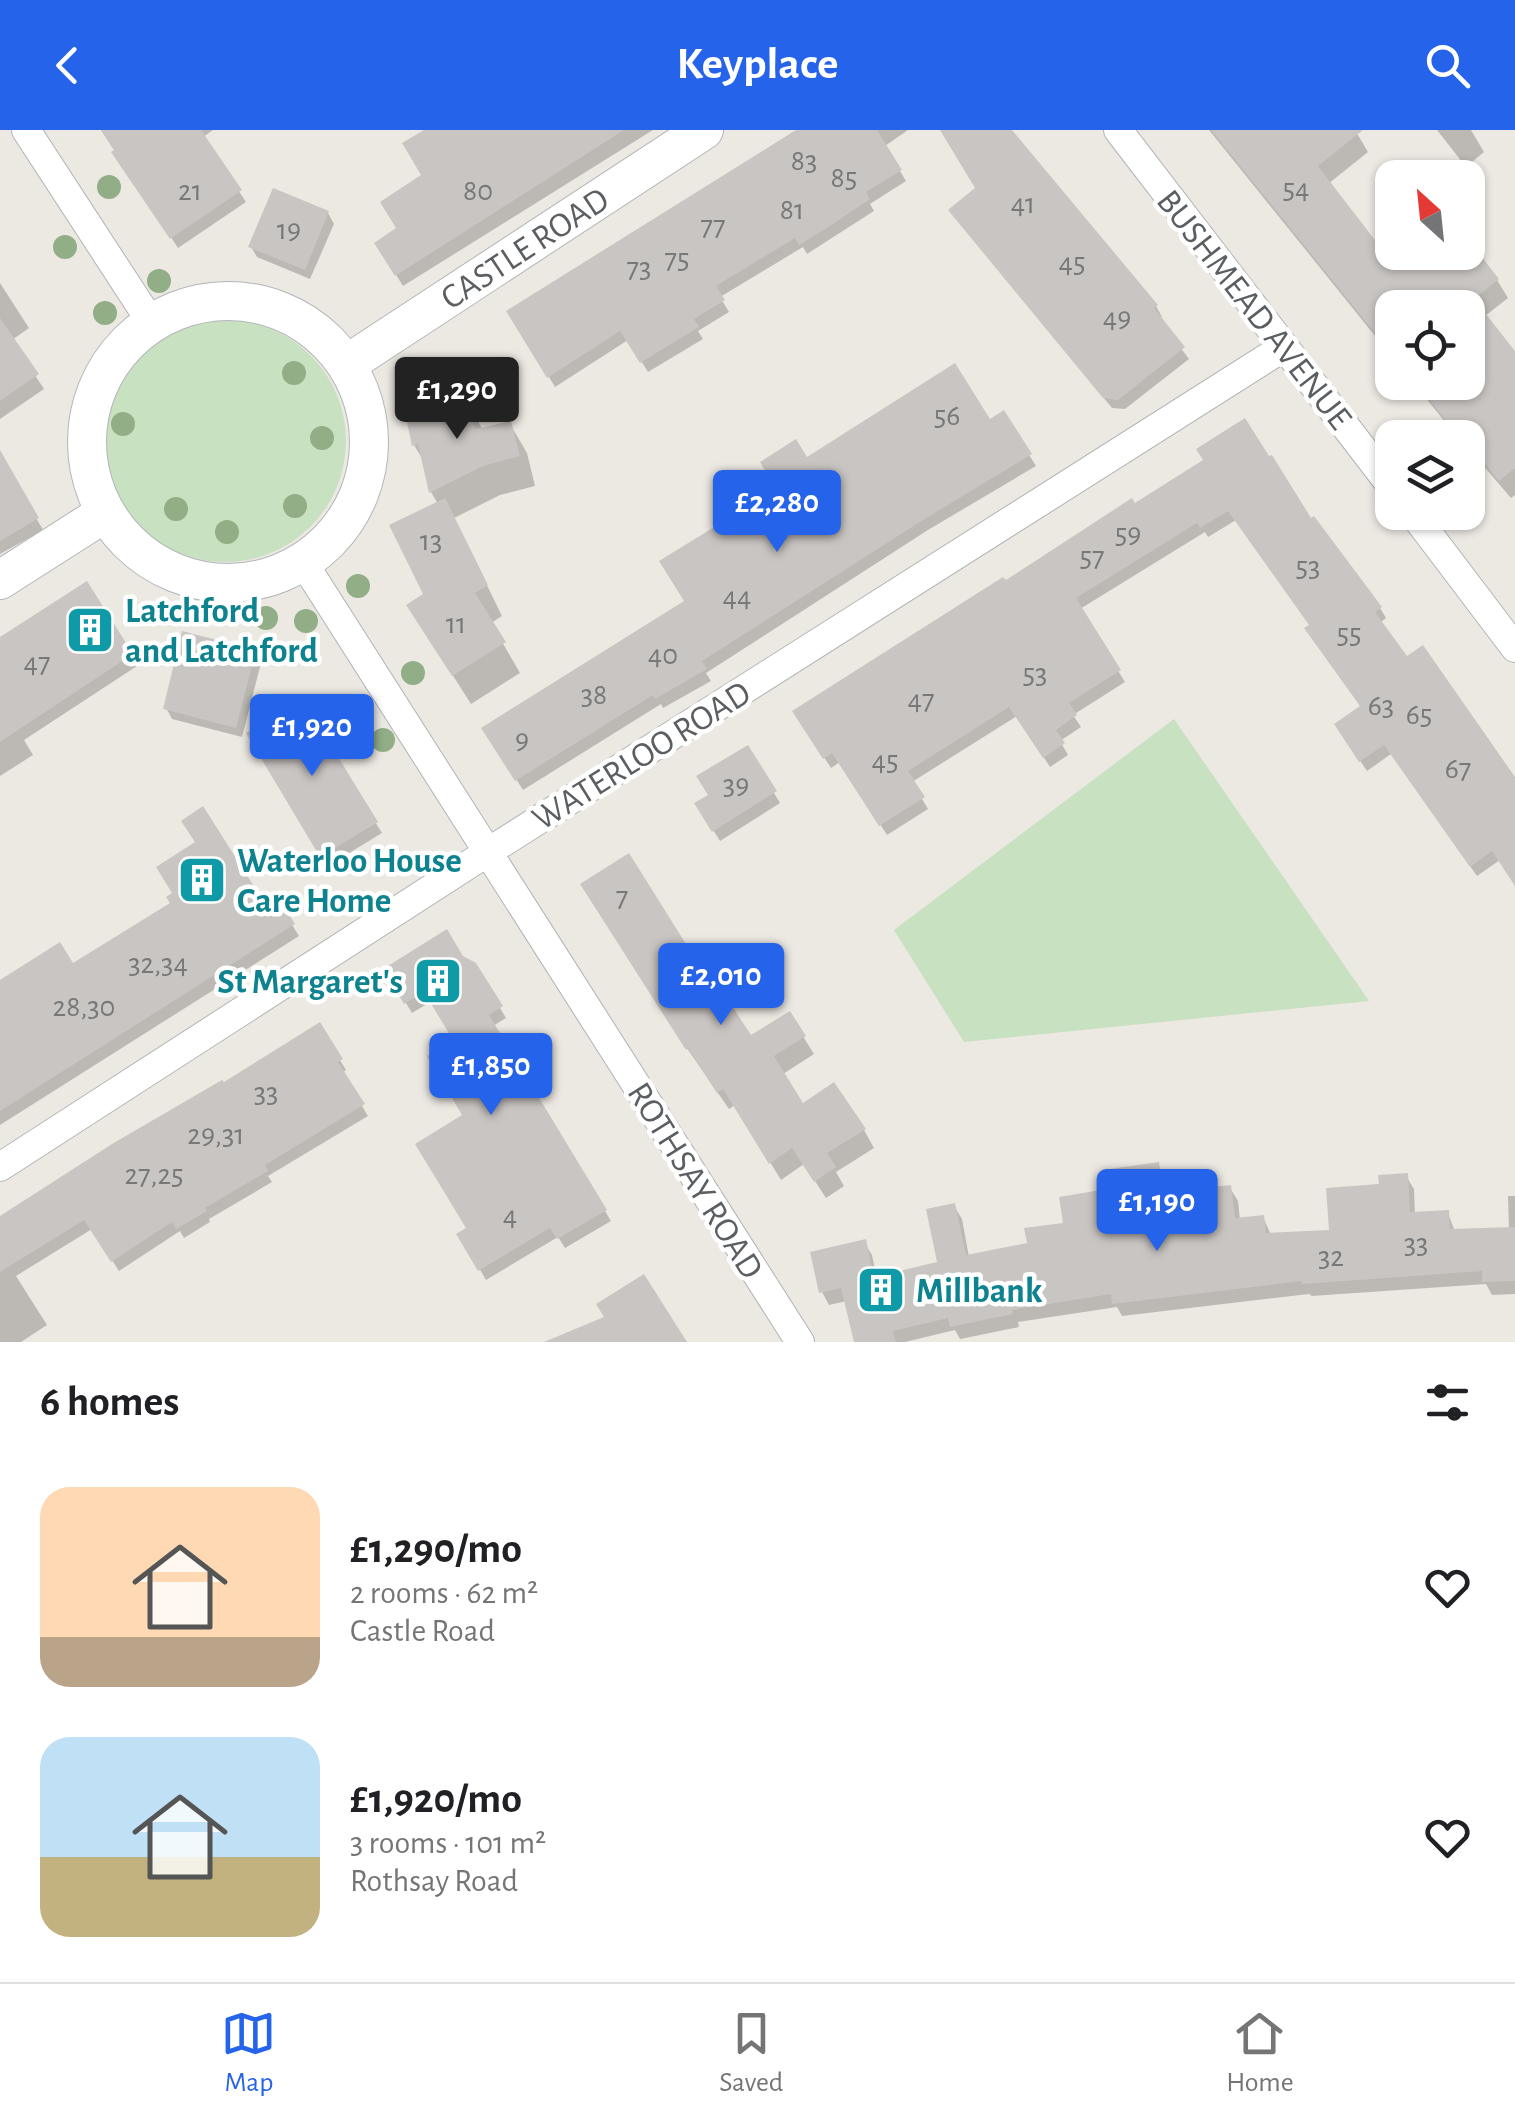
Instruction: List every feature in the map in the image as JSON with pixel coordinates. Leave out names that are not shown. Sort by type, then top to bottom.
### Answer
[{"type":"street","points":[[26,130],[151,322]]},
{"type":"street","name":"CASTLE ROAD","points":[[347,364],[704,130]]},
{"type":"street","name":"BUSHMEAD AVENUE","points":[[1118,130],[1375,466]]},
{"type":"street","points":[[235,300],[278,309],[317,331],[347,364],[366,405],[370,450],[360,494],[337,532],[303,562],[261,580],[216,584],[172,572],[133,548],[105,513],[89,473],[86,430],[96,389],[118,352],[151,322],[191,305],[235,300]]},
{"type":"street","name":"WATERLOO ROAD","points":[[0,1167],[1284,347]]},
{"type":"street","points":[[0,580],[105,513]]},
{"type":"street","points":[[1426,530],[1515,648]]},
{"type":"street","name":"ROTHSAY ROAD","points":[[303,562],[800,1342]]},
{"type":"green space","points":[[225,320],[271,329],[311,355],[337,395],[346,441],[337,487],[311,527],[271,553],[225,562],[179,553],[139,527],[113,487],[104,441],[113,395],[139,355],[179,329]]},
{"type":"green space","points":[[1174,719],[1369,1001],[964,1042],[894,930]]},
{"type":"building","points":[[101,130],[201,130],[242,190],[170,239],[111,152],[114,150]]},
{"type":"building","points":[[424,130],[624,130],[395,276],[374,243],[396,228],[380,202],[421,175],[402,143]]},
{"type":"building","points":[[796,130],[877,130],[902,170],[866,192],[870,199],[830,226],[799,245],[795,238],[716,286],[725,300],[694,319],[699,327],[640,363],[620,331],[547,378],[506,311]]},
{"type":"building","points":[[940,130],[1012,130],[1158,305],[1154,308],[1185,347],[1118,400],[1103,398],[948,210],[975,188]]},
{"type":"building","points":[[1211,130],[1363,130],[1318,166],[1375,240],[1375,270],[1485,270],[1485,261],[1499,279],[1485,290],[1375,290],[1375,333]]},
{"type":"building","points":[[273,188],[329,211],[305,270],[248,247]]},
{"type":"building","points":[[1485,313],[1515,351],[1515,468],[1499,481],[1485,464],[1485,420],[1445,420],[1429,400],[1485,400]]},
{"type":"building","points":[[0,318],[39,374],[0,401]]},
{"type":"building","points":[[955,363],[990,419],[1004,410],[1032,454],[702,661],[707,669],[655,699],[653,695],[515,781],[481,728],[684,601],[659,561],[776,489],[760,462],[796,439],[807,457]]},
{"type":"building","points":[[467,398],[475,429],[511,421],[520,456],[483,466],[429,493],[418,444],[412,446],[405,413]]},
{"type":"building","points":[[1245,418],[1311,518],[1314,516],[1382,607],[1375,612],[1407,656],[1423,645],[1515,777],[1515,886],[1492,851],[1470,867],[1384,745],[1359,762],[1334,724],[1360,706],[1304,628],[1309,625],[1228,511],[1200,528],[1197,523],[1076,598],[1121,670],[1069,703],[1077,715],[1056,730],[1065,743],[1043,758],[1009,707],[908,771],[925,797],[879,826],[832,753],[823,759],[792,711],[1132,498],[1135,503],[1203,460],[1196,449]]},
{"type":"building","points":[[0,450],[39,518],[0,541]]},
{"type":"building","points":[[445,498],[488,585],[475,593],[506,642],[452,676],[406,605],[423,594],[389,525]]},
{"type":"building","points":[[87,581],[133,654],[0,742],[0,637]]},
{"type":"building","points":[[182,631],[256,650],[236,728],[163,709]]},
{"type":"building","points":[[305,703],[378,822],[320,857],[246,733],[288,707],[291,712]]},
{"type":"building","points":[[748,745],[777,791],[712,832],[694,803],[708,795],[696,776]]},
{"type":"building","points":[[203,806],[264,902],[276,894],[295,924],[0,1111],[0,980],[60,942],[73,963],[170,903],[166,897],[172,893],[156,867],[195,842],[181,821]]},
{"type":"building","points":[[629,853],[701,968],[705,965],[751,1035],[790,1011],[806,1036],[774,1056],[803,1103],[834,1082],[866,1129],[827,1153],[836,1167],[814,1182],[792,1148],[769,1164],[723,1089],[717,1093],[686,1050],[580,884]]},
{"type":"building","points":[[447,929],[463,956],[476,963],[503,1006],[489,1015],[607,1210],[557,1239],[550,1228],[478,1271],[456,1234],[466,1228],[415,1144],[462,1115],[427,1056],[453,1040],[424,992],[404,1004],[383,969]]},
{"type":"building","points":[[320,1022],[343,1059],[338,1062],[365,1104],[265,1165],[268,1171],[205,1208],[207,1211],[176,1229],[172,1222],[111,1262],[84,1220],[0,1272],[0,1216],[112,1144],[224,1082]]},
{"type":"building","points":[[1159,1162],[1163,1192],[1231,1185],[1235,1218],[1264,1215],[1266,1233],[1329,1230],[1326,1188],[1379,1184],[1378,1175],[1408,1173],[1410,1212],[1449,1210],[1450,1229],[1515,1227],[1515,1281],[1482,1282],[1482,1271],[1302,1281],[1112,1304],[1111,1294],[1012,1310],[1013,1314],[950,1327],[948,1318],[893,1331],[896,1342],[854,1342],[841,1288],[819,1293],[810,1252],[866,1239],[874,1277],[937,1262],[926,1209],[955,1203],[966,1255],[1027,1243],[1024,1228],[1063,1223],[1059,1197],[1113,1188],[1110,1169]]},
{"type":"building","points":[[644,1274],[687,1342],[544,1342],[604,1317],[596,1304]]},
{"type":"place","name":"Latchford and Latchford","points":[[90,630]]},
{"type":"place","name":"Waterloo House Care Home","points":[[202,880]]},
{"type":"place","name":"St Margaret's","points":[[438,981]]},
{"type":"place","name":"Millbank","points":[[881,1290]]}]
